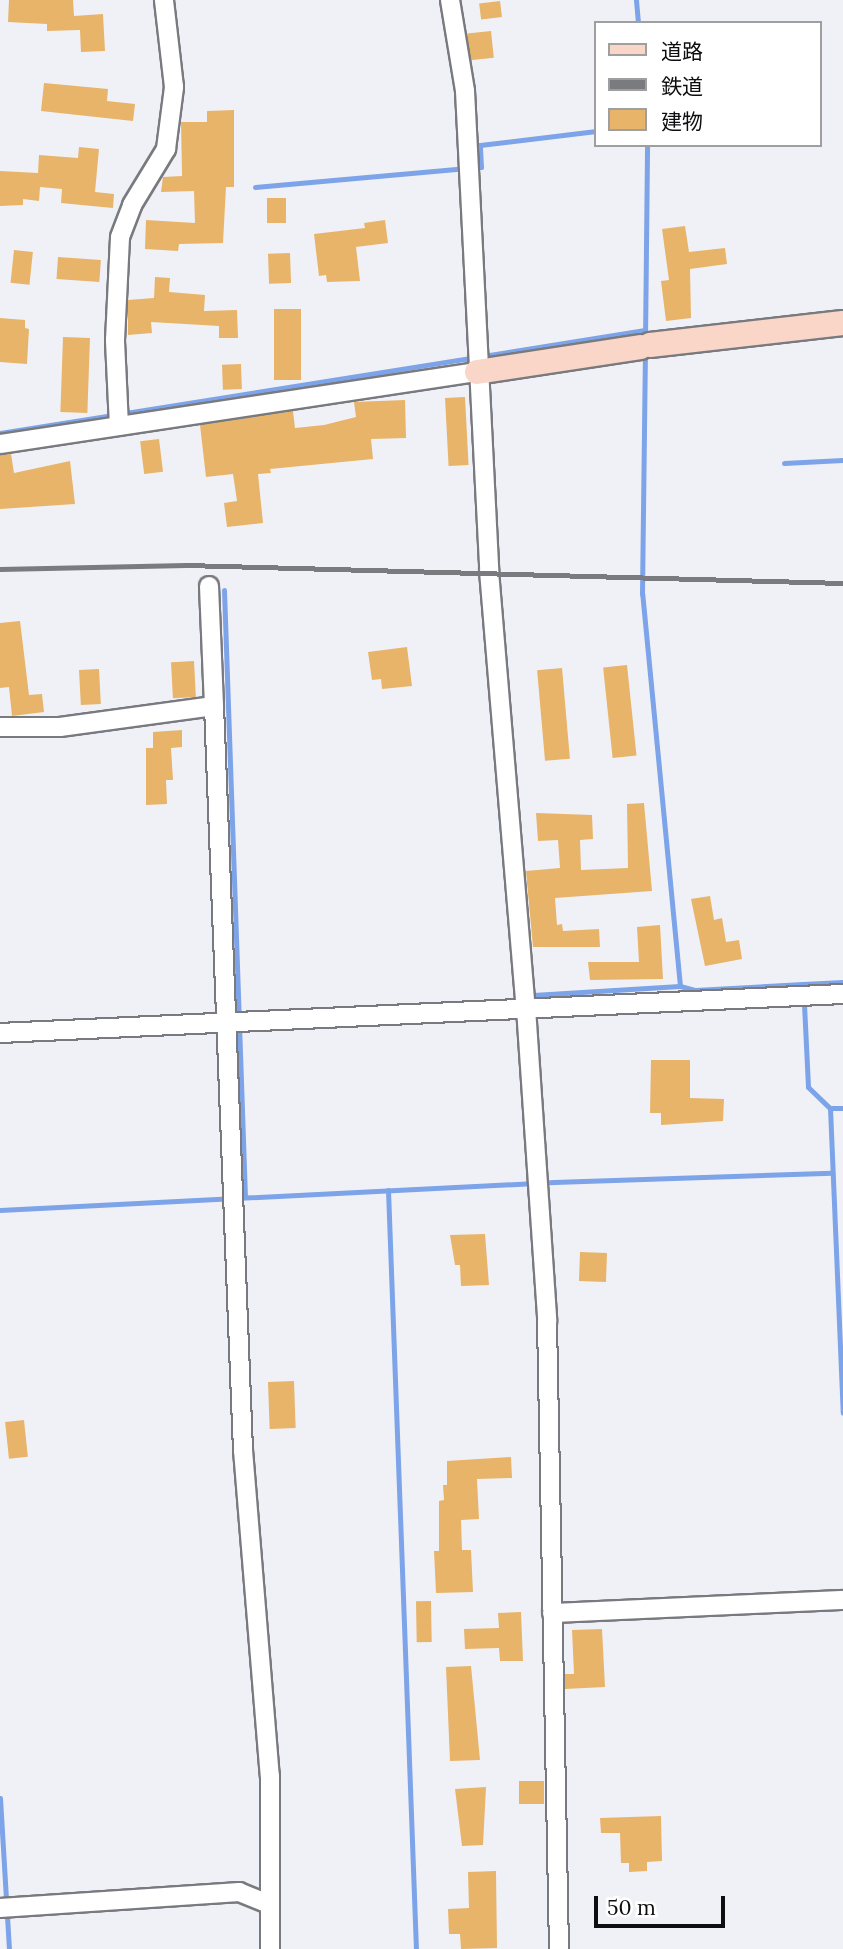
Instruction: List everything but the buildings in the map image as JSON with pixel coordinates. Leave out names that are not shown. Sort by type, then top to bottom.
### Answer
[{"type":"street","points":[[118,420],[115,326],[120,237],[132,205],[166,149],[174,87],[164,0]]},
{"type":"street","points":[[450,0],[465,91],[476,362],[507,805],[526,1008],[547,1320],[559,1949]]},
{"type":"street","points":[[0,444],[118,420],[476,362],[843,323]]},
{"type":"street","points":[[209,586],[214,706],[235,1022],[233,1197],[243,1450],[270,1776],[270,1949]]},
{"type":"street","points":[[0,727],[60,727],[214,706]]},
{"type":"street","points":[[0,1033],[843,994]]},
{"type":"street","points":[[552,1613],[843,1600]]},
{"type":"street","points":[[5,1908],[240,1892],[269,1904]]},
{"type":"waterway","points":[[636,0],[638,21]]},
{"type":"waterway","points":[[255,187],[481,167],[480,145],[594,131]]},
{"type":"waterway","points":[[645,342],[647,147]]},
{"type":"waterway","points":[[0,433],[645,330]]},
{"type":"waterway","points":[[533,995],[680,986],[642,594],[645,351]]},
{"type":"waterway","points":[[784,463],[843,460]]},
{"type":"waterway","points":[[224,590],[245,1197]]},
{"type":"waterway","points":[[803,984],[843,982]]},
{"type":"waterway","points":[[680,986],[695,990],[803,984],[808,1087],[830,1108]]},
{"type":"waterway","points":[[843,1108],[830,1108],[843,1413]]},
{"type":"waterway","points":[[0,1210],[554,1182],[832,1173]]},
{"type":"waterway","points":[[388,1190],[416,1949]]},
{"type":"waterway","points":[[0,1798],[9,1949]]},
{"type":"railway","points":[[0,569],[186,565],[843,583]]}]
